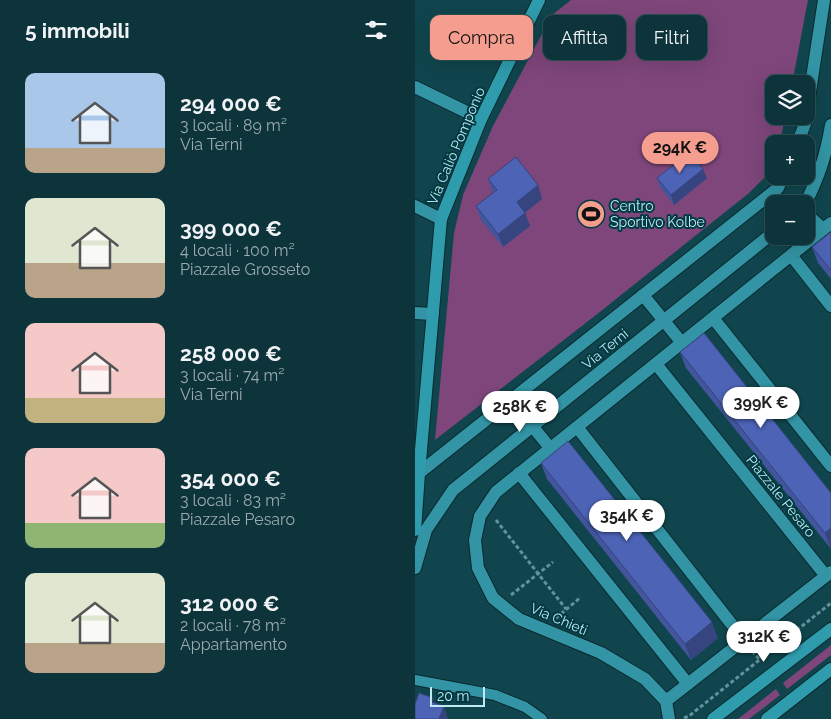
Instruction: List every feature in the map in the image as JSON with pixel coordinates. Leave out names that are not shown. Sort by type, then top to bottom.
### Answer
[{"type":"street","name":"Via Caliò Pomponio","points":[[415,530],[416,492],[441,219],[481,119],[539,0]]},
{"type":"street","points":[[801,135],[805,124],[825,0]]},
{"type":"street","points":[[415,87],[481,119]]},
{"type":"street","points":[[810,195],[827,151],[831,126]]},
{"type":"street","name":"Via Terni","points":[[419,473],[778,188],[779,185]]},
{"type":"street","points":[[415,206],[441,219]]},
{"type":"street","name":"Via Chieti","points":[[666,701],[645,679],[601,653],[519,619],[493,598],[478,568],[475,540],[480,516],[496,492],[827,226],[815,219]]},
{"type":"street","name":"Via Terni","points":[[415,568],[427,530],[453,490],[765,239]]},
{"type":"street","points":[[791,255],[831,306]]},
{"type":"street","points":[[643,295],[682,342]]},
{"type":"street","points":[[415,313],[433,314]]},
{"type":"street","points":[[713,318],[831,466]]},
{"type":"street","name":"Piazzale Pesaro","points":[[656,364],[828,574]]},
{"type":"street","points":[[511,400],[551,448]]},
{"type":"street","points":[[577,427],[744,640]]},
{"type":"street","points":[[519,474],[688,684]]},
{"type":"street","points":[[669,719],[666,701],[828,574]]},
{"type":"street","points":[[713,719],[831,629]]},
{"type":"street","points":[[767,719],[831,669]]},
{"type":"lane","points":[[415,680],[495,696],[525,707],[542,719]]},
{"type":"path","points":[[496,520],[566,610]]},
{"type":"path","points":[[511,596],[553,562]]},
{"type":"path","points":[[555,618],[581,597]]},
{"type":"shaded area","name":"Centro Sportivo Kolbe","points":[[571,0],[808,0],[794,75],[765,75],[765,125],[783,125],[782,135],[765,135],[764,178],[749,193],[596,315],[435,440],[454,233],[463,195],[493,126],[528,60],[533,60],[533,51],[543,32],[543,60],[626,60],[626,15],[552,15]]},
{"type":"shaded area","points":[[831,645],[831,655],[787,689],[783,683]]},
{"type":"shaded area","points":[[776,689],[780,695],[749,719],[738,719]]},
{"type":"building","points":[[690,152],[703,169],[671,195],[657,178]]},
{"type":"building","points":[[516,157],[538,185],[517,202],[525,213],[498,234],[476,206],[497,190],[488,179]]},
{"type":"building","points":[[831,232],[831,270],[812,247]]},
{"type":"building","points":[[704,333],[831,493],[831,528],[825,533],[680,352]]},
{"type":"building","points":[[568,441],[712,622],[685,644],[541,463]]},
{"type":"building","points":[[419,693],[433,698],[432,702],[444,706],[439,719],[415,719],[415,704]]},
{"type":"place","name":"Centro Sportivo Kolbe","points":[[591,214]]}]
